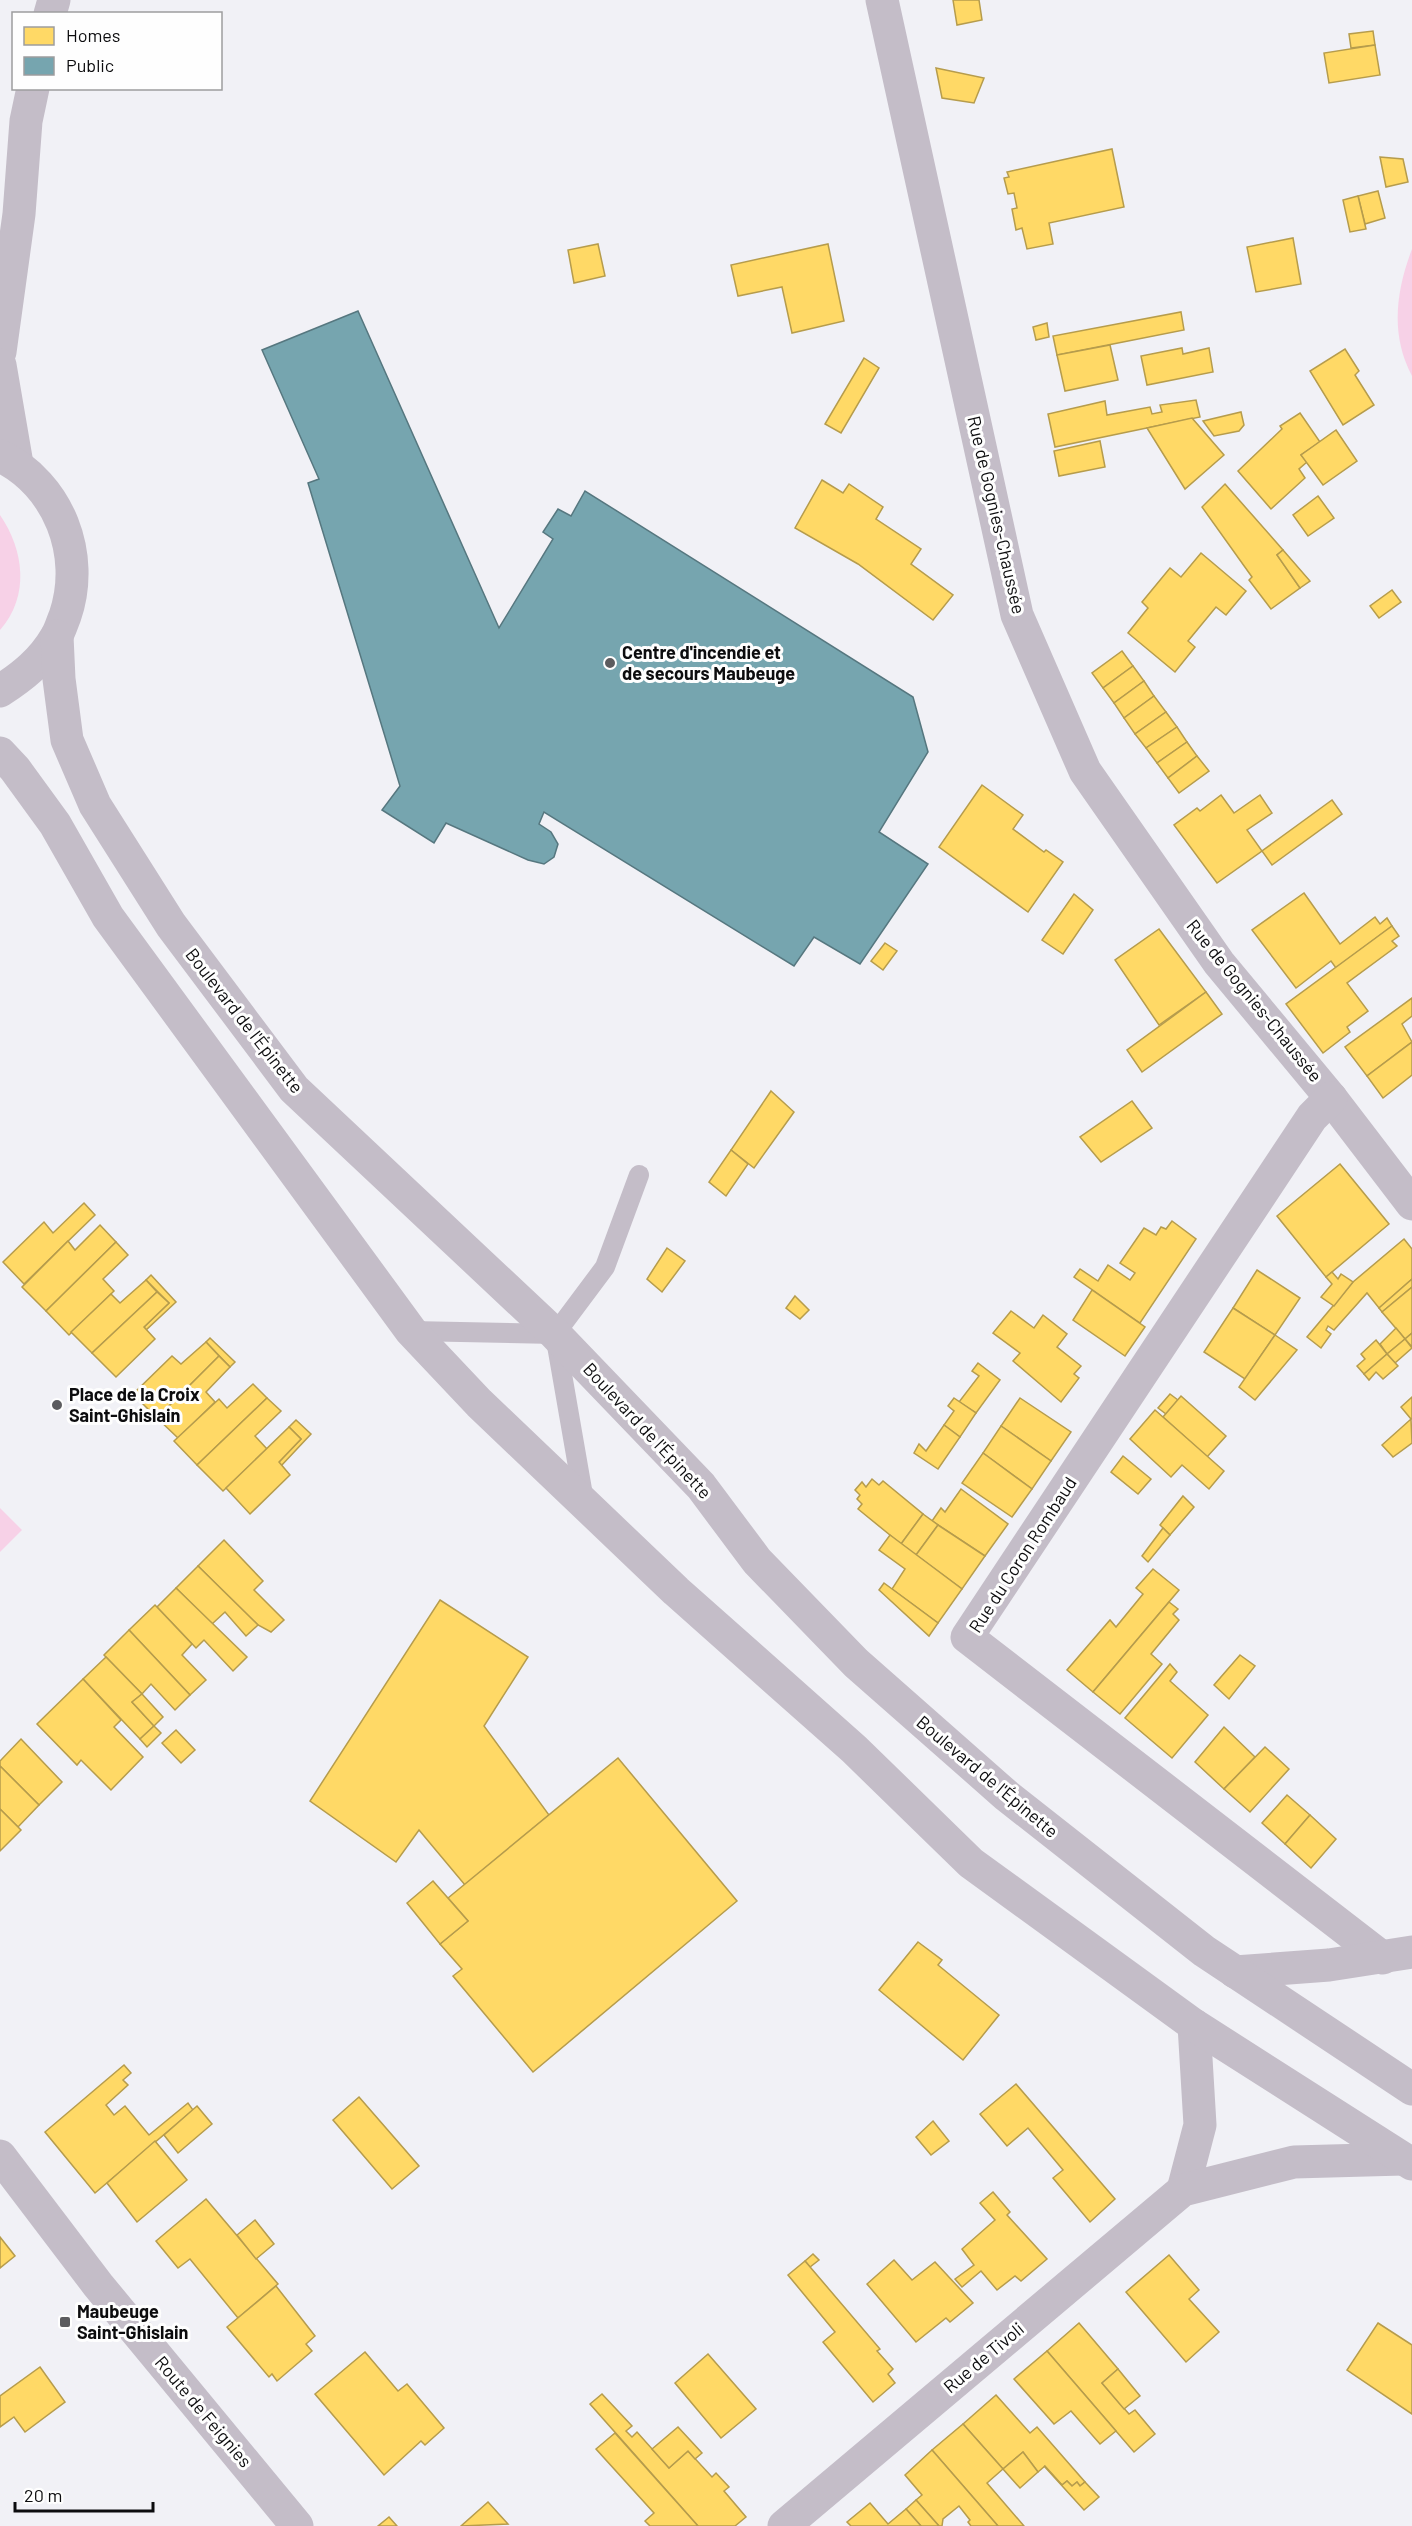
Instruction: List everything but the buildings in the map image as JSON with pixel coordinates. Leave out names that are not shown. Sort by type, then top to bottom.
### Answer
[{"type":"street","name":"Rue de Gognies-Chaussée","points":[[882,0],[1017,615],[1085,771],[1219,963],[1331,1098],[1412,1204]]},
{"type":"street","points":[[0,352],[19,214],[26,121],[33,90]]},
{"type":"street","points":[[0,365],[8,460],[45,491],[64,524],[73,562],[70,600],[57,636],[29,672],[0,691]]},
{"type":"street","name":"Boulevard de l'Épinette","points":[[57,636],[59,679],[68,740],[95,805],[171,925],[294,1089],[555,1334],[701,1486],[758,1561],[856,1663],[1006,1797],[1204,1951],[1412,2089]]},
{"type":"street","points":[[0,753],[15,769],[55,824],[108,917],[411,1331],[479,1402],[585,1507],[854,1749],[971,1863],[1194,2025],[1408,2162]]},
{"type":"street","name":"Rue du Coron Rombaud","points":[[1331,1098],[1312,1117],[968,1638],[1397,1955]]},
{"type":"street","points":[[1235,1972],[1397,1955]]},
{"type":"street","points":[[1184,2190],[1200,2125],[1194,2025]]},
{"type":"street","name":"Route de Feignies","points":[[0,2156],[98,2284],[297,2526]]},
{"type":"street","name":"Rue de Tivoli","points":[[784,2526],[1184,2190],[1294,2162],[1408,2162]]},
{"type":"lane","points":[[585,1507],[555,1334],[605,1267],[639,1175]]},
{"type":"lane","points":[[411,1331],[555,1334]]},
{"type":"shaded area","points":[[1412,249],[1412,376],[1400,345],[1398,313],[1402,281]]},
{"type":"shaded area","points":[[0,515],[14,543],[20,573],[20,588],[10,617],[0,630]]},
{"type":"shaded area","points":[[0,1508],[22,1530],[0,1552]]},
{"type":"place","name":"Centre d'incendie et de secours Maubeuge","points":[[610,663]]},
{"type":"place","name":"Place de la Croix Saint-Ghislain","points":[[57,1405]]},
{"type":"place","name":"Maubeuge Saint-Ghislain","points":[[65,2322]]}]
